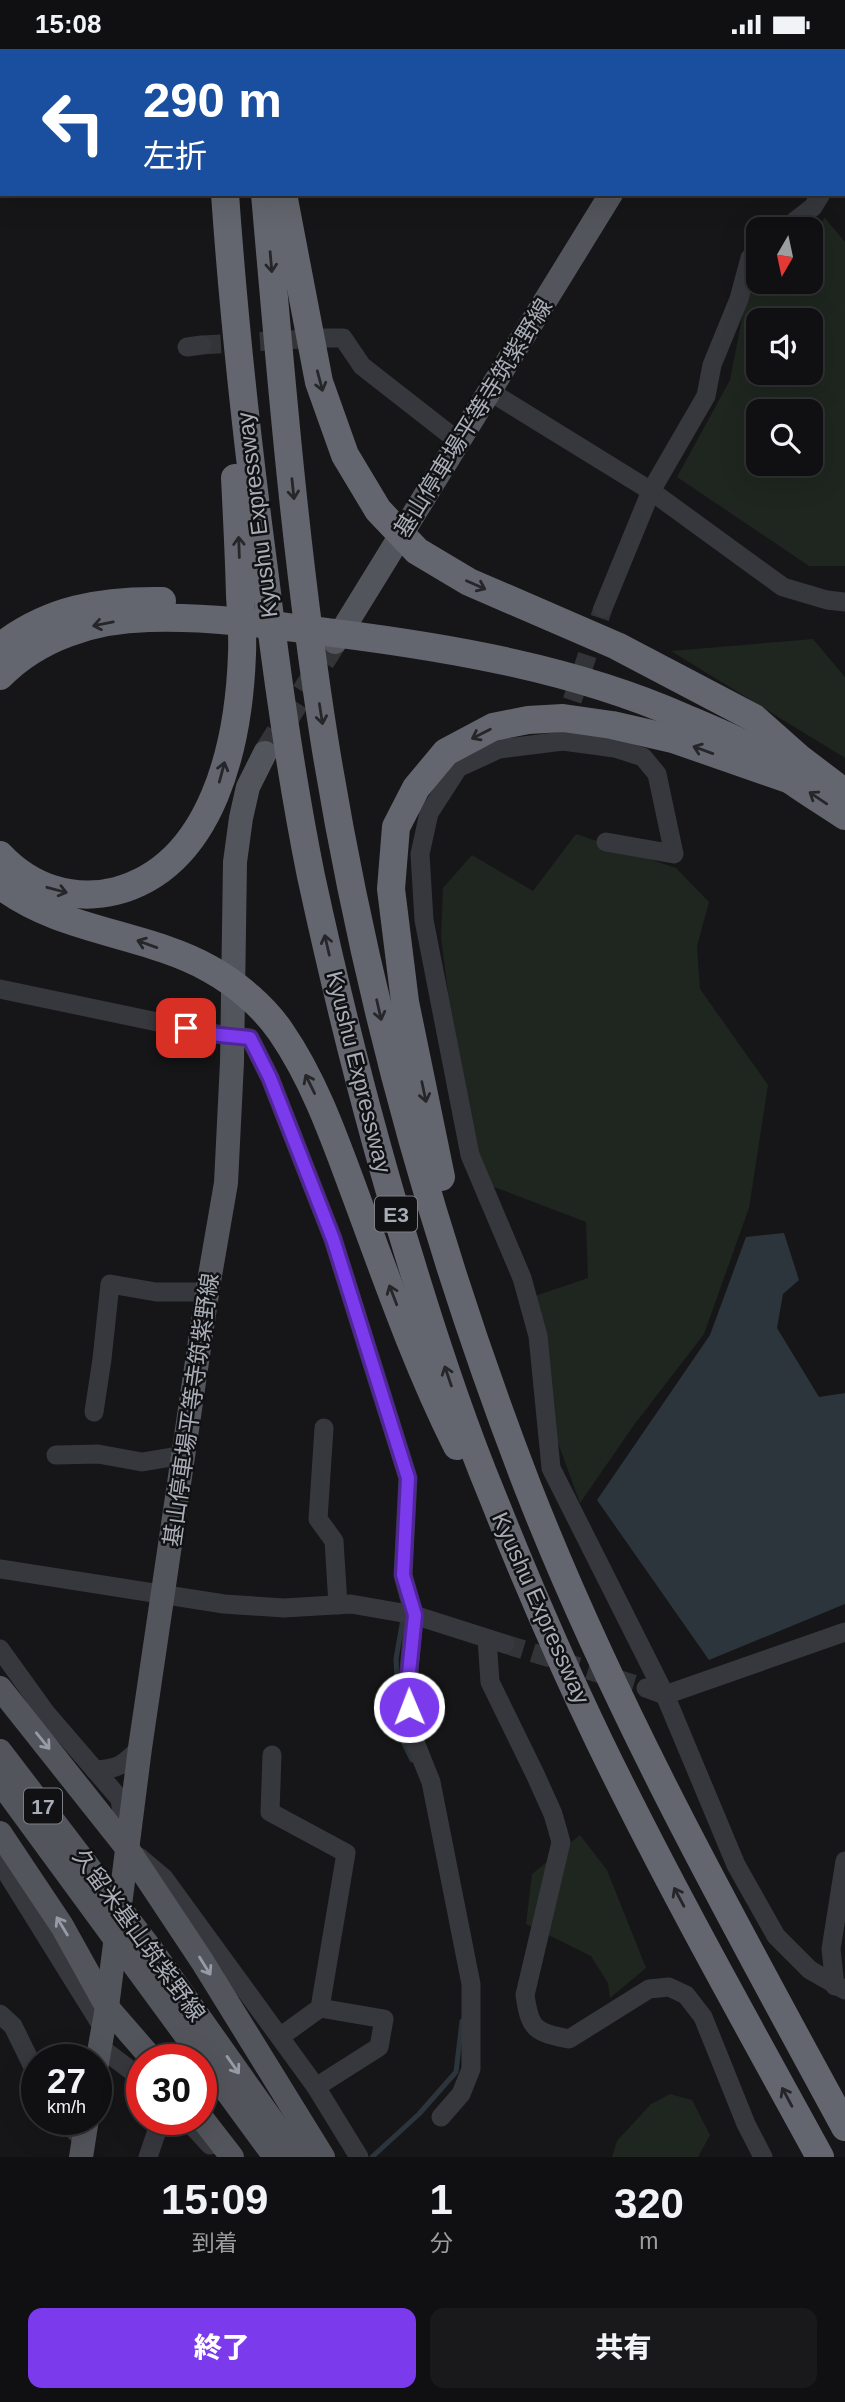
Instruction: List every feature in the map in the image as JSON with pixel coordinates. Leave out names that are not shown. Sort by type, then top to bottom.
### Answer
[{"type":"highway","name":"Kyushu Expressway","points":[[225,196],[231,282],[275,662],[311,871],[336,985],[394,1209],[432,1330],[491,1493],[599,1742],[666,1874],[820,2157]]},
{"type":"highway","name":"Kyushu Expressway","points":[[265,196],[284,409],[312,657],[342,839],[394,1074],[472,1330],[527,1484],[579,1610],[634,1729],[698,1855],[845,2127]]},
{"type":"highway","points":[[283,196],[319,382],[345,455],[378,510],[417,551],[469,582],[617,646],[754,718],[794,768],[845,816]]},
{"type":"highway","points":[[0,855],[33,882],[59,892],[85,895],[131,887],[170,864],[202,823],[218,787],[239,697],[243,652],[232,412],[231,282]]},
{"type":"highway","points":[[0,647],[39,621],[68,610],[97,603],[133,600],[372,628],[592,685],[681,716],[845,793]]},
{"type":"highway","points":[[0,676],[38,645],[68,632],[105,623],[220,611]]},
{"type":"highway","points":[[472,1330],[405,1002],[391,889],[396,827],[416,788],[446,752],[493,727],[528,720],[563,719],[612,725],[794,768]]},
{"type":"highway","points":[[0,884],[30,904],[144,942],[210,969],[252,999],[281,1031],[325,1115],[430,1392],[546,1624]]},
{"type":"main road","name":"基山停車場平等寺筑紫野線","points":[[335,642],[610,196]]},
{"type":"main road","name":"基山停車場平等寺筑紫野線","points":[[102,2038],[140,1748],[207,1292],[226,1183],[235,862],[248,787],[265,753]]},
{"type":"main road","points":[[0,1688],[127,1847],[202,1961],[323,2157]]},
{"type":"main road","name":"久留米基山筑紫野線","points":[[0,1751],[151,1949],[298,2157]]},
{"type":"main road","name":"久留米基山筑紫野線","points":[[0,1782],[275,2157]]},
{"type":"main road","points":[[0,1833],[62,1926],[102,2038],[126,2048]]},
{"type":"main road","points":[[215,2135],[232,2157]]},
{"type":"street","points":[[800,217],[813,207],[820,196]]},
{"type":"street","points":[[603,608],[651,491],[706,396],[712,365],[739,299],[746,273]]},
{"type":"street","points":[[321,338],[344,338],[362,366],[458,441]]},
{"type":"street","points":[[489,391],[651,491],[783,587],[827,600],[845,602]]},
{"type":"street","points":[[607,842],[674,853],[657,774],[643,757],[563,734],[499,750],[458,768],[429,813],[420,854],[424,920],[470,1155],[522,1278],[538,1336],[551,1468],[665,1695],[736,1865],[776,1936],[810,1970],[840,1988]]},
{"type":"street","points":[[0,989],[210,1034],[250,1038],[270,1078],[333,1239],[408,1478],[403,1575],[415,1615],[408,1682],[411,1731],[431,1781],[471,1984],[471,2069],[461,2094],[441,2117]]},
{"type":"street","points":[[93,1412],[110,1284],[156,1292],[207,1292]]},
{"type":"street","points":[[324,1428],[318,1519],[334,1541],[338,1605]]},
{"type":"street","points":[[56,1455],[98,1454],[142,1462],[184,1455]]},
{"type":"street","points":[[0,1569],[224,1604],[284,1608],[351,1604],[415,1615],[496,1641],[490,1682],[553,1814],[561,1842],[525,1995],[529,2020],[545,2034],[569,2039],[649,1989],[670,1987],[686,1995],[703,2017],[746,2124],[763,2157]]},
{"type":"street","points":[[646,1688],[665,1695],[845,1632]]},
{"type":"street","points":[[0,1649],[46,1713],[120,1799],[127,1847],[164,1878],[316,2087],[359,2157]]},
{"type":"street","points":[[95,1770],[115,1769],[140,1748]]},
{"type":"street","points":[[272,1755],[270,1812],[346,1853],[320,2008]]},
{"type":"street","points":[[840,1988],[831,1949],[845,1861]]},
{"type":"street","points":[[0,1862],[102,2038],[126,2063]]},
{"type":"street","points":[[280,2036],[320,2008],[384,2019],[379,2047],[316,2087]]},
{"type":"street","points":[[0,2014],[13,2026],[22,2044]]},
{"type":"street","points":[[149,2157],[156,2135]]},
{"type":"street","points":[[200,2135],[219,2157]]},
{"type":"shaded area","points":[[825,218],[845,242],[845,566],[809,566],[677,477],[730,380],[746,298],[750,294],[823,294]]},
{"type":"shaded area","points":[[813,639],[845,677],[845,758],[671,651]]},
{"type":"shaded area","points":[[576,834],[676,868],[709,902],[697,946],[700,989],[768,1085],[749,1208],[704,1334],[634,1425],[580,1503],[550,1421],[532,1297],[588,1278],[586,1222],[484,1183],[448,993],[441,937],[443,888],[472,855],[533,891]]},
{"type":"shaded area","points":[[784,1233],[799,1280],[783,1294],[777,1328],[819,1397],[845,1393],[845,1604],[709,1660],[597,1500],[710,1335],[746,1237]]},
{"type":"shaded area","points":[[580,1835],[607,1870],[646,1968],[610,1998],[608,1983],[591,1956],[526,1924],[532,1874]]},
{"type":"shaded area","points":[[670,2094],[692,2100],[710,2135],[698,2157],[612,2157],[617,2141],[651,2104]]},
{"type":"waterway","points":[[403,1619],[396,1659],[400,1735],[412,1760]]},
{"type":"waterway","points":[[372,2157],[419,2114],[456,2072],[462,2021]]},
{"type":"tunnel","points":[[202,345],[321,338]]},
{"type":"tunnel","points":[[563,728],[603,608]]},
{"type":"tunnel","points":[[265,753],[335,642]]},
{"type":"tunnel","points":[[505,1644],[646,1688]]},
{"type":"route","points":[[186,1028],[210,1034],[250,1038],[270,1078],[333,1239],[408,1478],[403,1575],[415,1615],[408,1682],[409,1707]]}]
